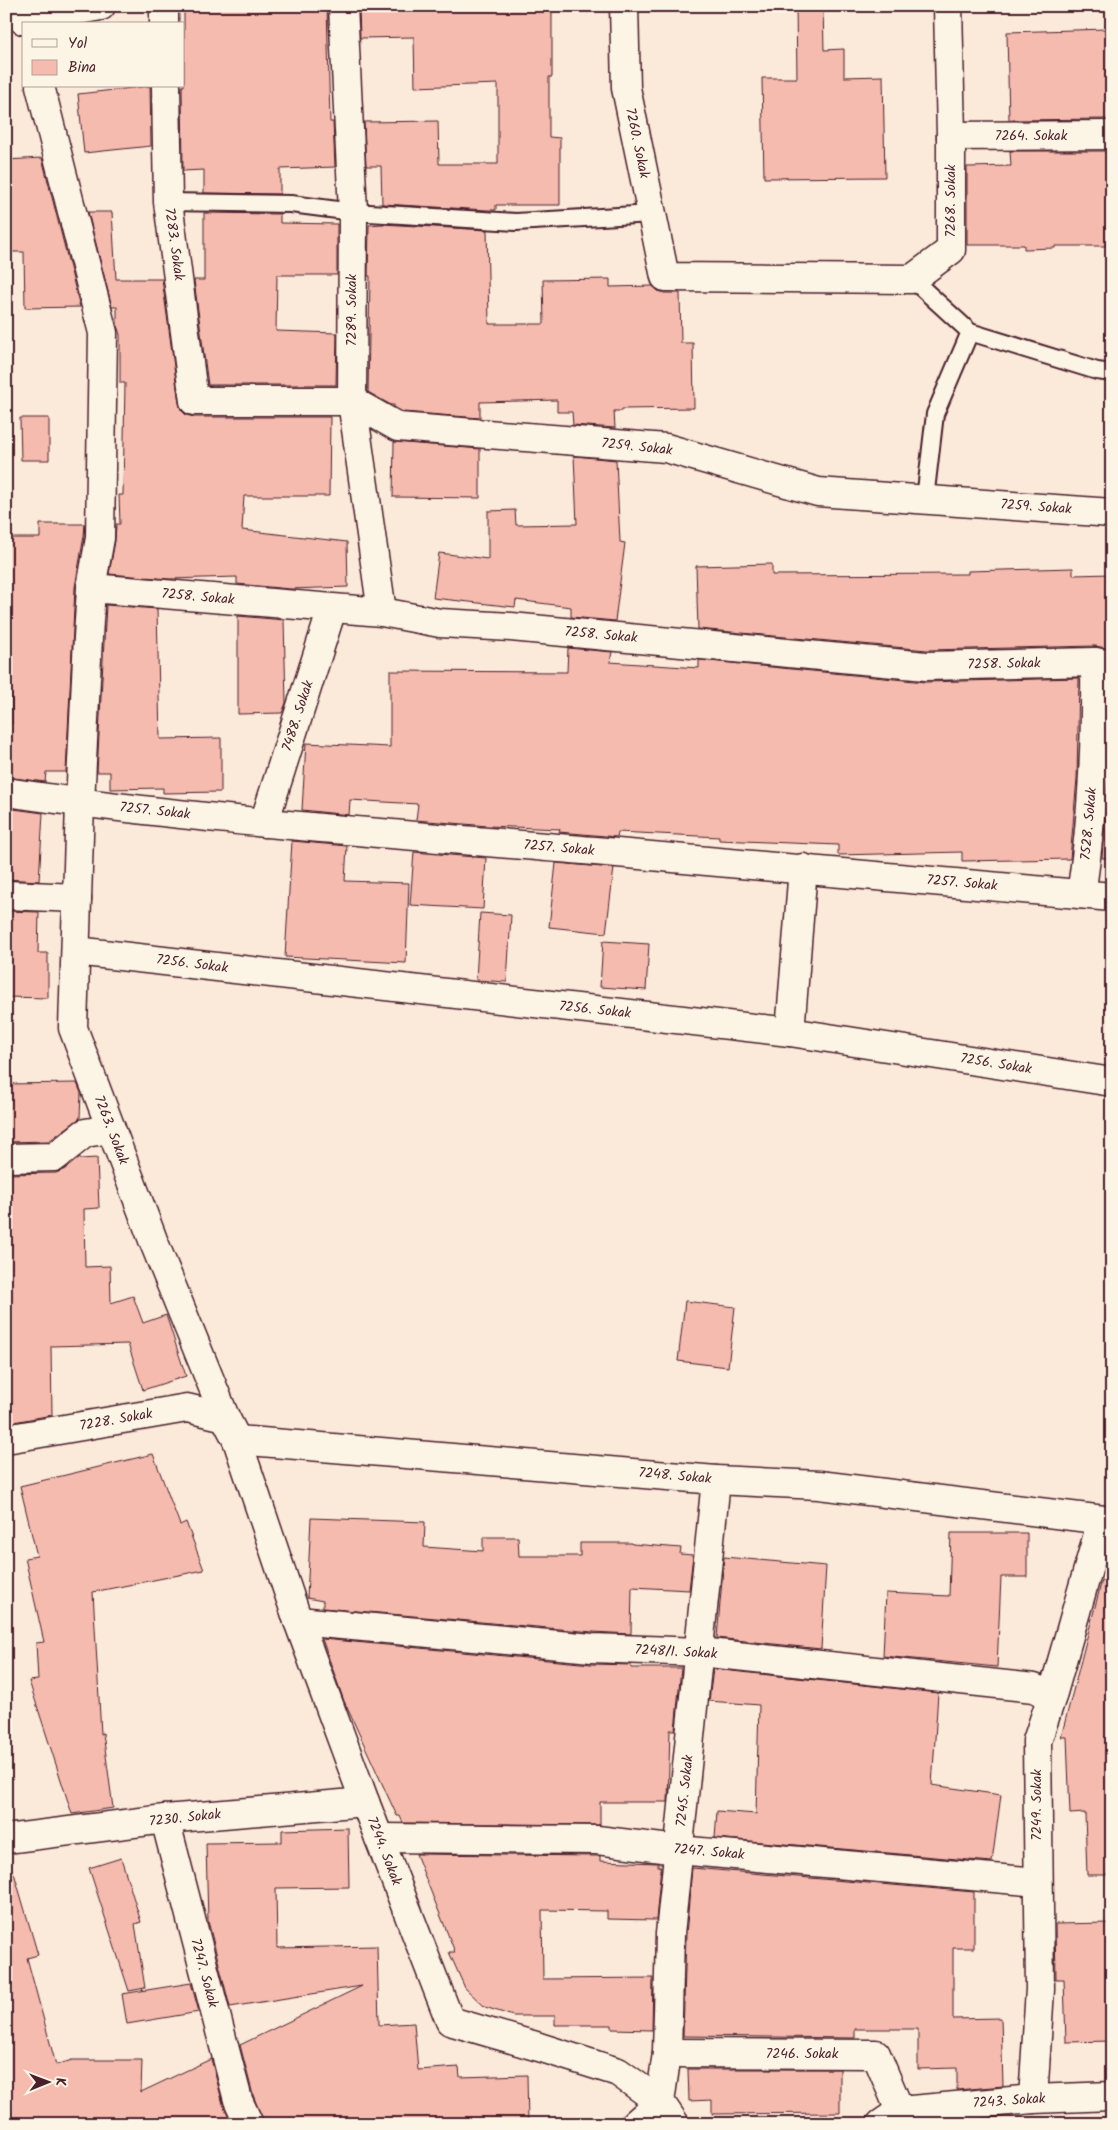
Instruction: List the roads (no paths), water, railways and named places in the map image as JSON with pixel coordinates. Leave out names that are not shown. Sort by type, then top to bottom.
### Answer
[{"type":"street","points":[[22,17],[101,6]]},
{"type":"street","points":[[164,6],[164,22]]},
{"type":"street","name":"7289. Sokak","points":[[343,6],[353,212],[352,401],[382,612]]},
{"type":"street","name":"7260. Sokak","points":[[624,6],[626,88],[665,277],[912,279]]},
{"type":"street","name":"7268. Sokak","points":[[912,279],[951,250],[948,6]]},
{"type":"street","name":"7263. Sokak","points":[[41,88],[103,333],[100,538],[91,588],[80,803],[73,1028],[153,1240],[231,1428]]},
{"type":"street","name":"7283. Sokak","points":[[166,88],[168,202],[194,400],[352,401]]},
{"type":"street","name":"7264. Sokak","points":[[951,136],[1112,135]]},
{"type":"street","name":"7259. Sokak","points":[[352,401],[398,428],[666,448],[818,492],[1112,513]]},
{"type":"street","name":"7258. Sokak","points":[[91,588],[382,612],[440,623],[512,627],[926,666],[1104,664]]},
{"type":"street","name":"7488. Sokak","points":[[264,823],[332,609]]},
{"type":"street","name":"7528. Sokak","points":[[1080,894],[1084,872],[1104,664]]},
{"type":"street","name":"7257. Sokak","points":[[6,792],[80,803],[264,823],[803,868],[1112,897]]},
{"type":"street","points":[[790,1032],[803,868]]},
{"type":"street","points":[[6,895],[77,898]]},
{"type":"street","name":"7256. Sokak","points":[[76,951],[790,1032],[1112,1082]]},
{"type":"street","points":[[6,1158],[55,1157],[85,1133],[111,1129]]},
{"type":"street","name":"7228. Sokak","points":[[6,1439],[187,1408],[231,1428]]},
{"type":"street","name":"7248. Sokak","points":[[231,1428],[716,1480],[819,1485],[1107,1520]]},
{"type":"street","name":"7244. Sokak","points":[[231,1428],[298,1621],[365,1802],[450,2022],[618,2072],[660,2102],[675,2124]]},
{"type":"street","name":"7245. Sokak","points":[[660,2102],[667,2053],[670,1934],[716,1480]]},
{"type":"street","name":"7249. Sokak","points":[[1033,2099],[1040,1989],[1037,1741],[1107,1520]]},
{"type":"street","name":"7248/1. Sokak","points":[[298,1621],[592,1648],[700,1652],[1034,1688],[1052,1696]]},
{"type":"street","name":"7230. Sokak","points":[[6,1839],[165,1819],[365,1802]]},
{"type":"street","name":"7247. Sokak","points":[[165,1819],[238,2100],[249,2124]]},
{"type":"street","name":"7247. Sokak","points":[[379,1838],[597,1840],[678,1850],[1038,1882]]},
{"type":"street","name":"7246. Sokak","points":[[667,2053],[876,2054],[890,2117]]},
{"type":"street","name":"7243. Sokak","points":[[890,2117],[1033,2099],[1112,2096]]},
{"type":"street","points":[[635,2124],[660,2102]]},
{"type":"lane","points":[[168,202],[292,204],[353,212],[516,222],[652,214]]},
{"type":"lane","points":[[912,279],[970,332],[1112,373]]},
{"type":"lane","points":[[925,499],[935,414],[970,332]]}]
